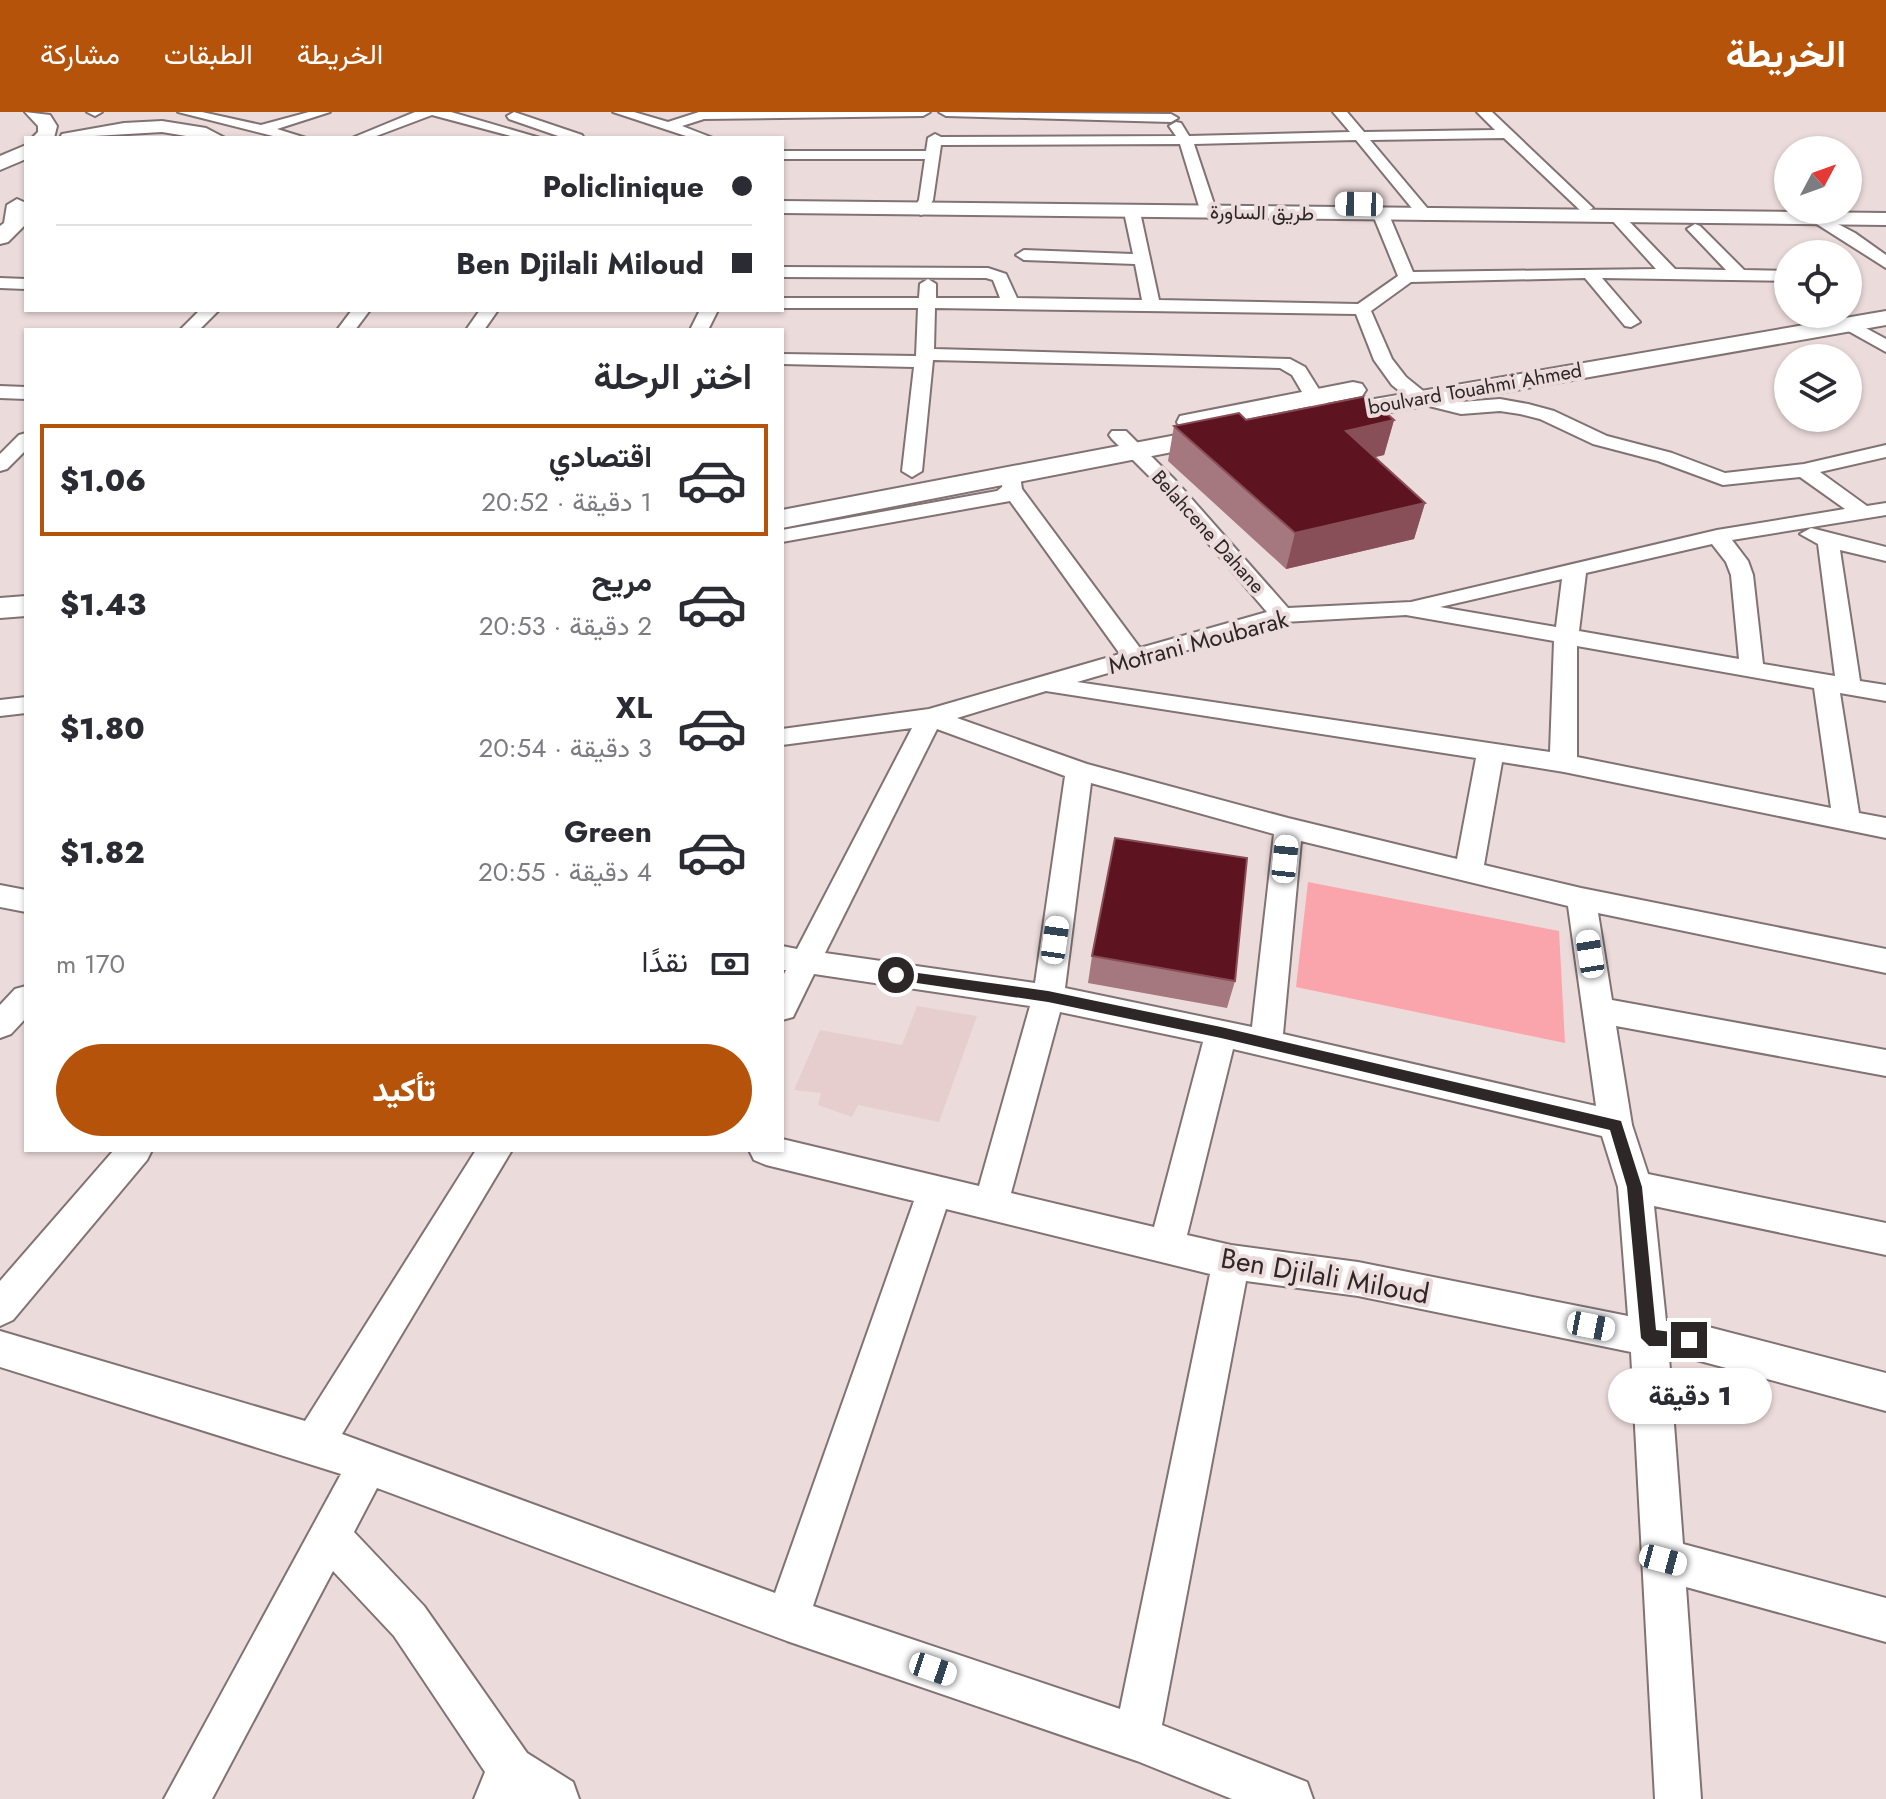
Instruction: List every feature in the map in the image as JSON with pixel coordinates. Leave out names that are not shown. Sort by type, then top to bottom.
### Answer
[{"type":"main road","points":[[34,112],[44,118],[48,127],[44,136]]},
{"type":"main road","points":[[94,112],[181,120],[214,136]]},
{"type":"main road","points":[[81,136],[181,120]]},
{"type":"main road","name":"طريق الساورة","points":[[784,198],[1132,212],[1209,208],[1381,215],[1423,210],[1617,217],[1774,218]]},
{"type":"main road","points":[[0,237],[14,225],[10,203]]},
{"type":"main road","name":"طريق الساورة","points":[[784,207],[1586,208],[1691,218],[1774,210]]},
{"type":"main road","points":[[1862,210],[1886,211]]},
{"type":"main road","name":"طريق الساورة","points":[[1862,219],[1886,219]]},
{"type":"main road","points":[[0,261],[24,240]]},
{"type":"main road","name":"boulvard Touahmi Ahmed","points":[[1862,311],[1886,304]]},
{"type":"main road","name":"boulvard Touahmi Ahmed","points":[[1862,317],[1886,318]]},
{"type":"main road","name":"boulvard Touahmi Ahmed","points":[[784,495],[912,471],[1126,443],[1409,390],[1774,328]]},
{"type":"main road","name":"boulvard Touahmi Ahmed","points":[[784,519],[1012,481],[1126,443]]},
{"type":"main road","points":[[0,586],[24,584]]},
{"type":"main road","points":[[0,608],[24,606]]},
{"type":"street","points":[[228,136],[323,112]]},
{"type":"street","points":[[364,136],[427,112]]},
{"type":"street","points":[[436,112],[526,136]]},
{"type":"street","points":[[505,112],[571,136]]},
{"type":"street","points":[[784,154],[841,134],[923,112]]},
{"type":"street","points":[[924,205],[939,112]]},
{"type":"street","points":[[946,112],[1150,118],[1170,115],[1186,141],[1209,208]]},
{"type":"street","points":[[1340,112],[1423,210]]},
{"type":"street","points":[[1484,112],[1586,208]]},
{"type":"street","points":[[624,113],[700,136]]},
{"type":"street","points":[[646,136],[704,113],[933,148],[1358,135],[1507,134]]},
{"type":"street","points":[[1150,118],[1152,142]]},
{"type":"street","points":[[181,120],[262,129],[291,136]]},
{"type":"street","points":[[1132,212],[1152,306]]},
{"type":"street","points":[[1381,215],[1407,277]]},
{"type":"street","points":[[1617,217],[1670,274]]},
{"type":"street","points":[[1691,218],[1740,275]]},
{"type":"street","points":[[1828,224],[1886,263]]},
{"type":"street","points":[[1024,255],[1140,259]]},
{"type":"street","points":[[784,272],[995,275],[1001,280],[1011,303]]},
{"type":"street","points":[[1589,273],[1631,322]]},
{"type":"street","points":[[784,303],[927,302],[1362,309],[1407,277],[1589,273],[1774,276]]},
{"type":"street","points":[[912,471],[929,274]]},
{"type":"street","points":[[0,283],[24,284]]},
{"type":"street","points":[[1362,309],[1383,360],[1409,390],[1461,408],[1500,405],[1547,415],[1600,440],[1665,457],[1723,479],[1804,470],[1886,451]]},
{"type":"street","points":[[191,328],[208,312]]},
{"type":"street","points":[[1859,328],[1886,347]]},
{"type":"street","points":[[784,359],[1276,362],[1299,371],[1319,407]]},
{"type":"street","points":[[0,392],[24,393]]},
{"type":"street","points":[[0,465],[24,441]]},
{"type":"street","name":"Belahcene Dahane","points":[[1126,443],[1168,484],[1282,615]]},
{"type":"street","points":[[1804,470],[1875,511]]},
{"type":"street","points":[[784,536],[1004,496],[1012,481],[1135,658]]},
{"type":"street","points":[[1406,608],[1717,536],[1875,511]]},
{"type":"street","points":[[1787,524],[1828,541],[1886,554]]},
{"type":"street","points":[[1717,536],[1737,561],[1742,575],[1752,670]]},
{"type":"street","points":[[1828,541],[1847,821]]},
{"type":"street","points":[[1564,763],[1560,705],[1575,569]]},
{"type":"street","name":"Motrani Moubarak","points":[[784,737],[930,717],[1282,615],[1406,608],[1886,693]]},
{"type":"street","points":[[1045,685],[1491,750],[1886,828]]},
{"type":"street","points":[[0,708],[24,705]]},
{"type":"street","points":[[784,999],[793,960],[930,717],[1079,771],[1288,828],[1581,899],[1886,961]]},
{"type":"street","points":[[1469,873],[1491,750]]},
{"type":"street","points":[[991,1204],[1048,997],[1079,771]]},
{"type":"street","points":[[1266,1044],[1288,828]]},
{"type":"street","points":[[0,896],[24,901]]},
{"type":"street","points":[[1581,899],[1615,1125],[1635,1187],[1649,1338],[1678,1799]]},
{"type":"street","points":[[793,960],[1048,997],[1221,1033],[1615,1125]]},
{"type":"street","points":[[0,1025],[24,1000]]},
{"type":"street","points":[[1598,1010],[1886,1063]]},
{"type":"street","points":[[1167,1245],[1221,1033]]},
{"type":"street","points":[[0,1308],[133,1152]]},
{"type":"street","points":[[314,1444],[494,1152]]},
{"type":"street","name":"Ben Djilali Miloud","points":[[774,1152],[1231,1262],[1358,1279],[1649,1338],[1689,1340],[1886,1392]]},
{"type":"street","points":[[1635,1187],[1886,1239]]},
{"type":"street","points":[[787,1619],[935,1191]]},
{"type":"street","points":[[1137,1738],[1231,1262]]},
{"type":"street","points":[[0,1349],[314,1444],[787,1619],[1137,1738],[1290,1799]]},
{"type":"street","points":[[187,1799],[368,1464]]},
{"type":"street","points":[[329,1536],[409,1621],[504,1784],[556,1799]]},
{"type":"street","points":[[1663,1560],[1886,1620]]},
{"type":"shaded area","points":[[1308,882],[1559,931],[1565,1043],[1296,987]]},
{"type":"shaded area","points":[[917,1006],[977,1016],[939,1122],[858,1105],[852,1117],[818,1105],[821,1093],[794,1090],[820,1030],[902,1045]]},
{"type":"building","points":[[1367,396],[1394,420],[1346,431],[1425,503],[1295,533],[1174,426],[1239,413],[1246,420]]},
{"type":"building","points":[[1115,838],[1247,858],[1235,981],[1092,956]]},
{"type":"route","points":[[896,975],[1048,997],[1221,1033],[1615,1125],[1635,1187],[1649,1338],[1689,1340]]}]
